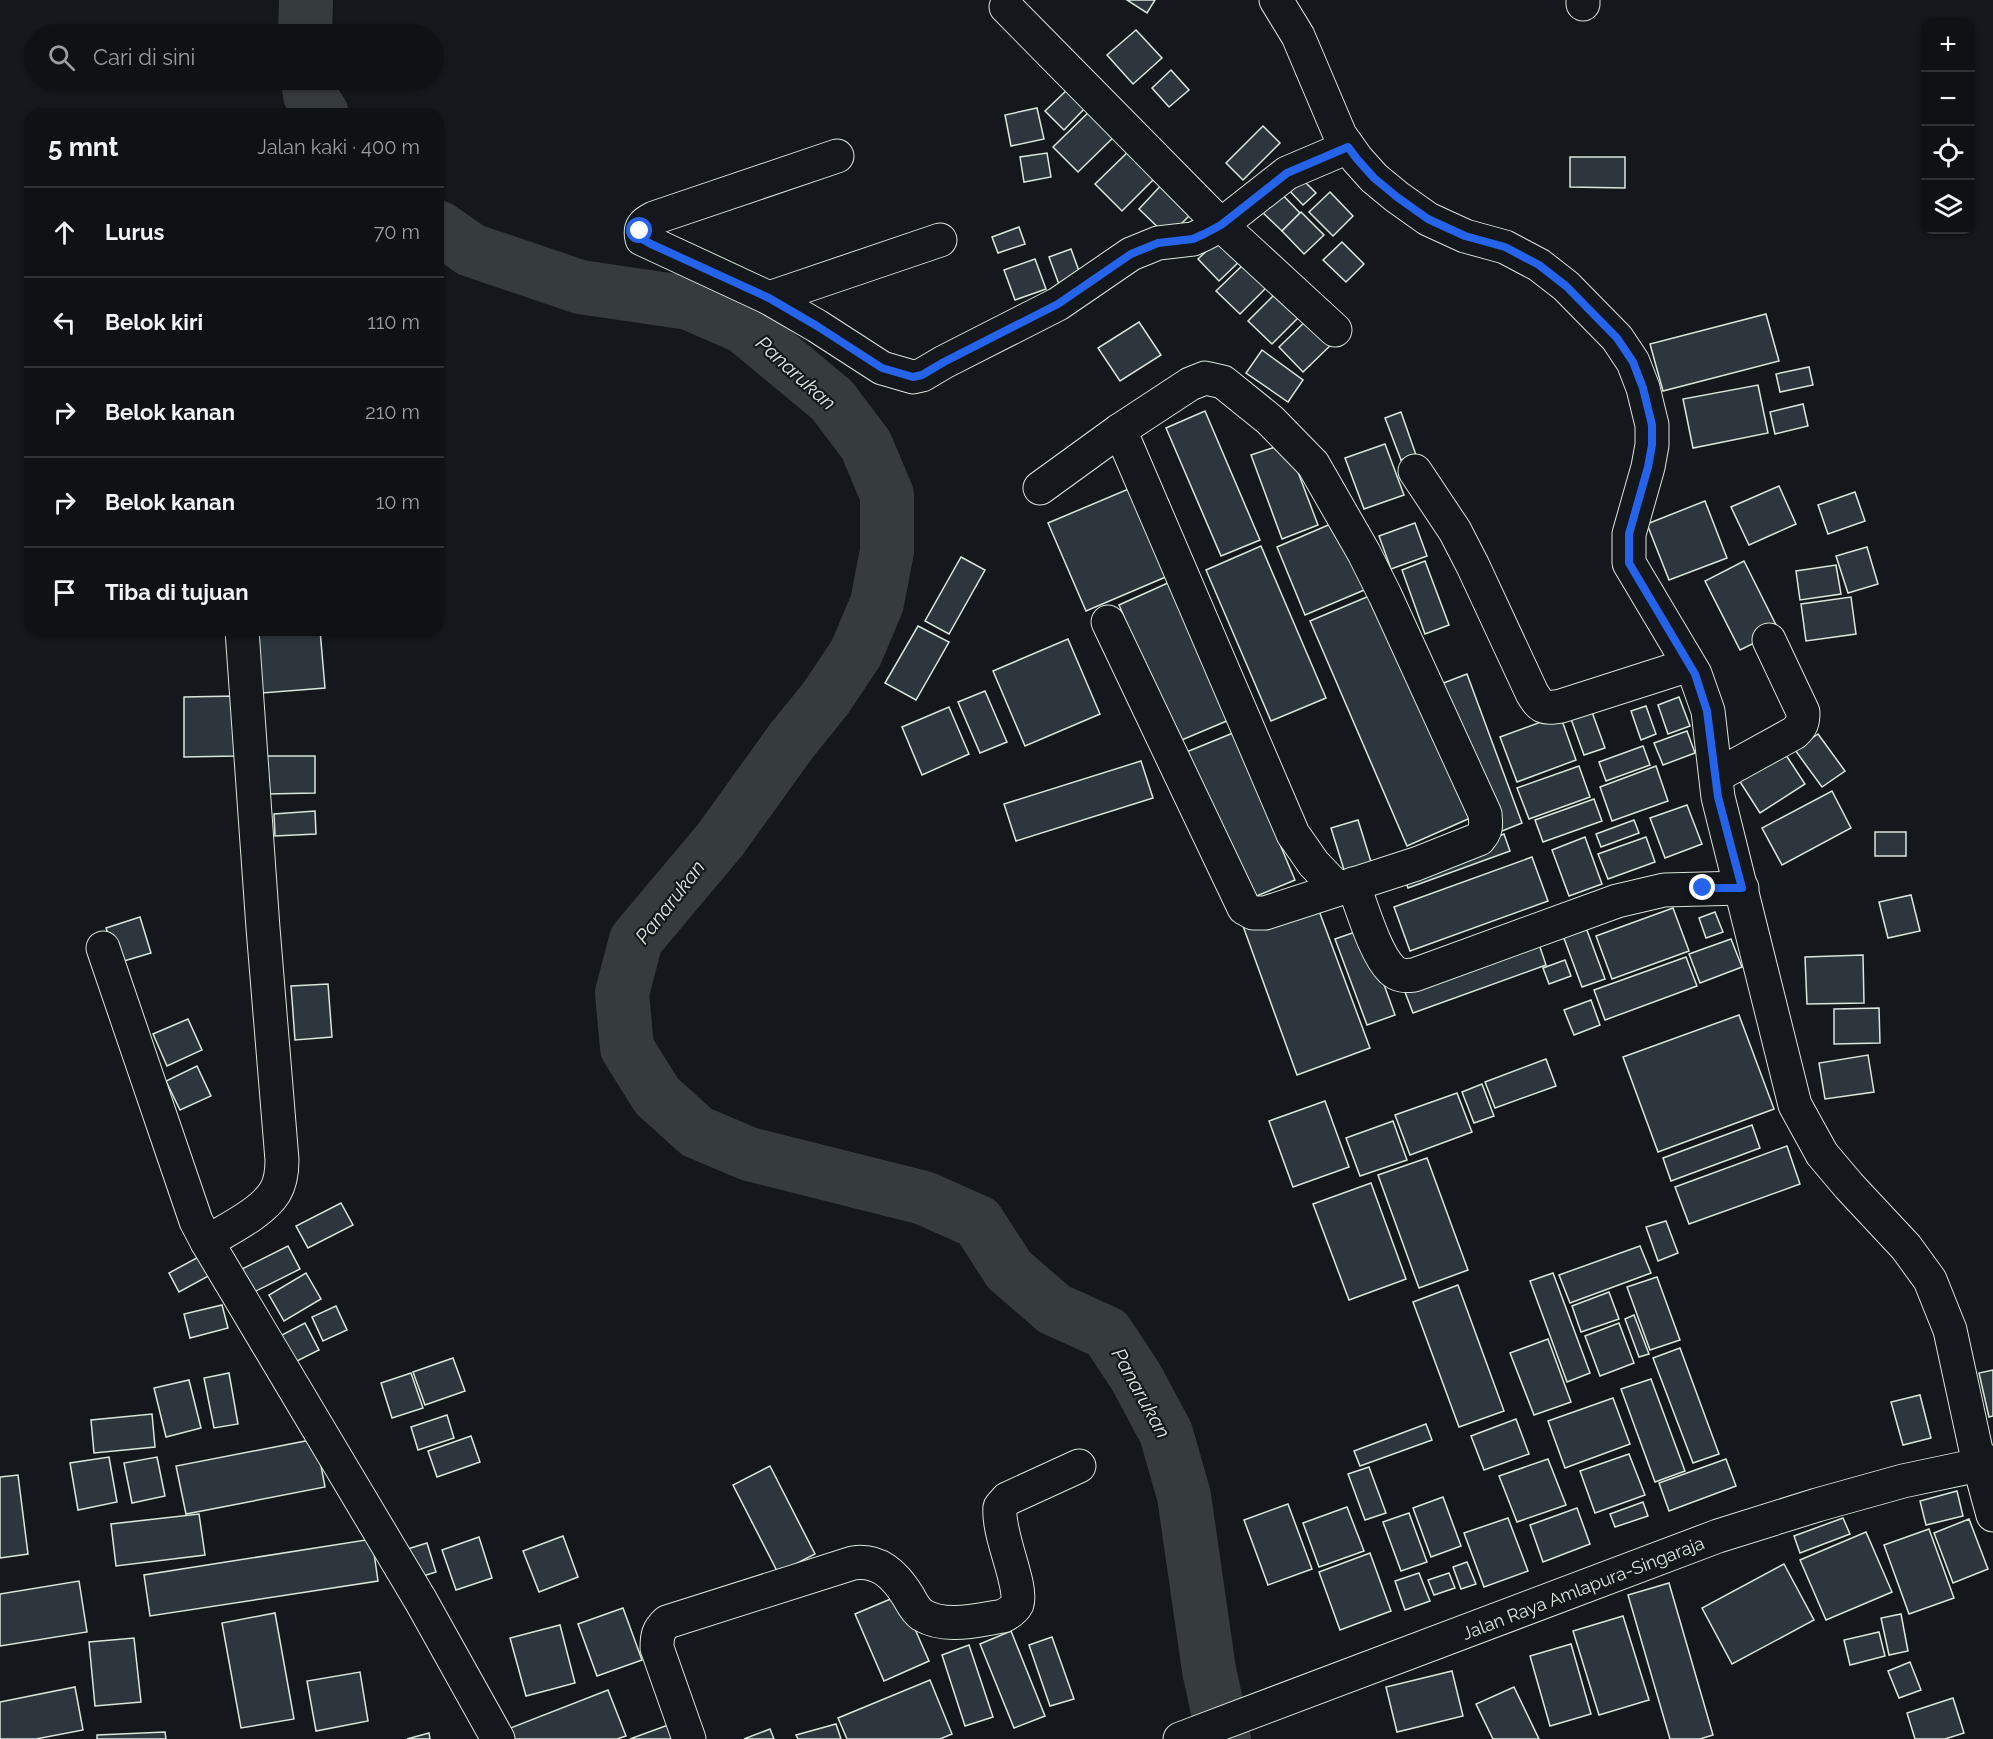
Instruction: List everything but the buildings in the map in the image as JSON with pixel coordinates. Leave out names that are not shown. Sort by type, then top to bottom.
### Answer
[{"type":"main road","points":[[1276,0],[1298,36],[1340,135],[1374,178],[1428,219],[1465,236],[1505,247],[1539,265],[1566,286],[1617,338],[1633,362],[1643,388],[1652,425],[1652,435],[1648,467],[1629,534],[1629,563],[1695,674],[1707,711],[1718,797],[1796,1106],[1822,1154],[1906,1247],[1930,1280],[1950,1330],[1986,1463],[1993,1515]]},
{"type":"main road","points":[[1006,7],[1221,225],[1335,330]]},
{"type":"main road","points":[[837,156],[654,218],[644,224],[640,231],[642,239],[769,298],[882,368],[913,377],[922,375],[1058,304],[1142,248],[1158,243],[1193,239],[1221,225],[1287,173],[1348,147]]},
{"type":"main road","points":[[769,298],[940,240]]},
{"type":"main road","points":[[1040,488],[1120,430],[1190,384],[1206,378],[1223,382],[1270,420],[1313,464],[1364,553],[1390,606],[1485,814],[1487,826],[1485,833],[1479,839],[1416,864],[1265,913],[1253,913],[1244,908],[1108,622]]},
{"type":"main road","points":[[1120,430],[1293,834],[1314,864],[1346,887],[1381,955],[1392,971],[1402,976],[1413,975],[1617,901],[1664,890],[1742,888]]},
{"type":"main road","points":[[1415,471],[1455,531],[1469,557],[1539,705],[1548,708],[1561,706],[1689,665]]},
{"type":"main road","points":[[207,1242],[255,1212],[269,1200],[276,1191],[281,1178],[282,1160],[242,636]]},
{"type":"main road","points":[[1716,776],[1794,733],[1803,721],[1803,712],[1769,640]]},
{"type":"main road","points":[[103,948],[196,1221],[421,1601],[498,1739]]},
{"type":"main road","name":"Jalan Raya Amlapura-Singaraja","points":[[1180,1739],[1718,1536],[1903,1481],[1986,1463]]},
{"type":"main road","points":[[689,1739],[657,1648],[660,1628],[667,1622],[862,1562],[887,1570],[899,1582],[916,1610],[922,1615],[951,1623],[1003,1616],[1011,1612],[1017,1604],[1018,1592],[1000,1527],[1000,1507],[1007,1499],[1079,1466]]},
{"type":"waterway","name":"Panarukan","points":[[305,24],[306,0]]},
{"type":"waterway","name":"Panarukan","points":[[309,90],[318,108]]},
{"type":"waterway","name":"Panarukan","points":[[444,231],[471,250],[580,287],[689,303],[744,327],[832,400],[866,445],[887,495],[887,551],[877,603],[856,653],[826,698],[792,740],[720,840],[636,940],[622,993],[627,1048],[657,1096],[697,1132],[749,1154],[924,1198],[978,1222],[1009,1270],[1054,1309],[1107,1333],[1136,1377],[1166,1433],[1184,1496],[1209,1670],[1224,1739]]},
{"type":"route","points":[[640,231],[642,239],[769,298],[882,368],[913,377],[922,375],[1058,304],[1142,248],[1158,243],[1193,239],[1204,234],[1221,225],[1287,173],[1348,147],[1374,178],[1428,219],[1465,236],[1505,247],[1539,265],[1566,286],[1617,338],[1633,362],[1643,388],[1652,425],[1652,445],[1629,534],[1629,563],[1695,674],[1707,711],[1718,797],[1742,888],[1703,888]]}]
